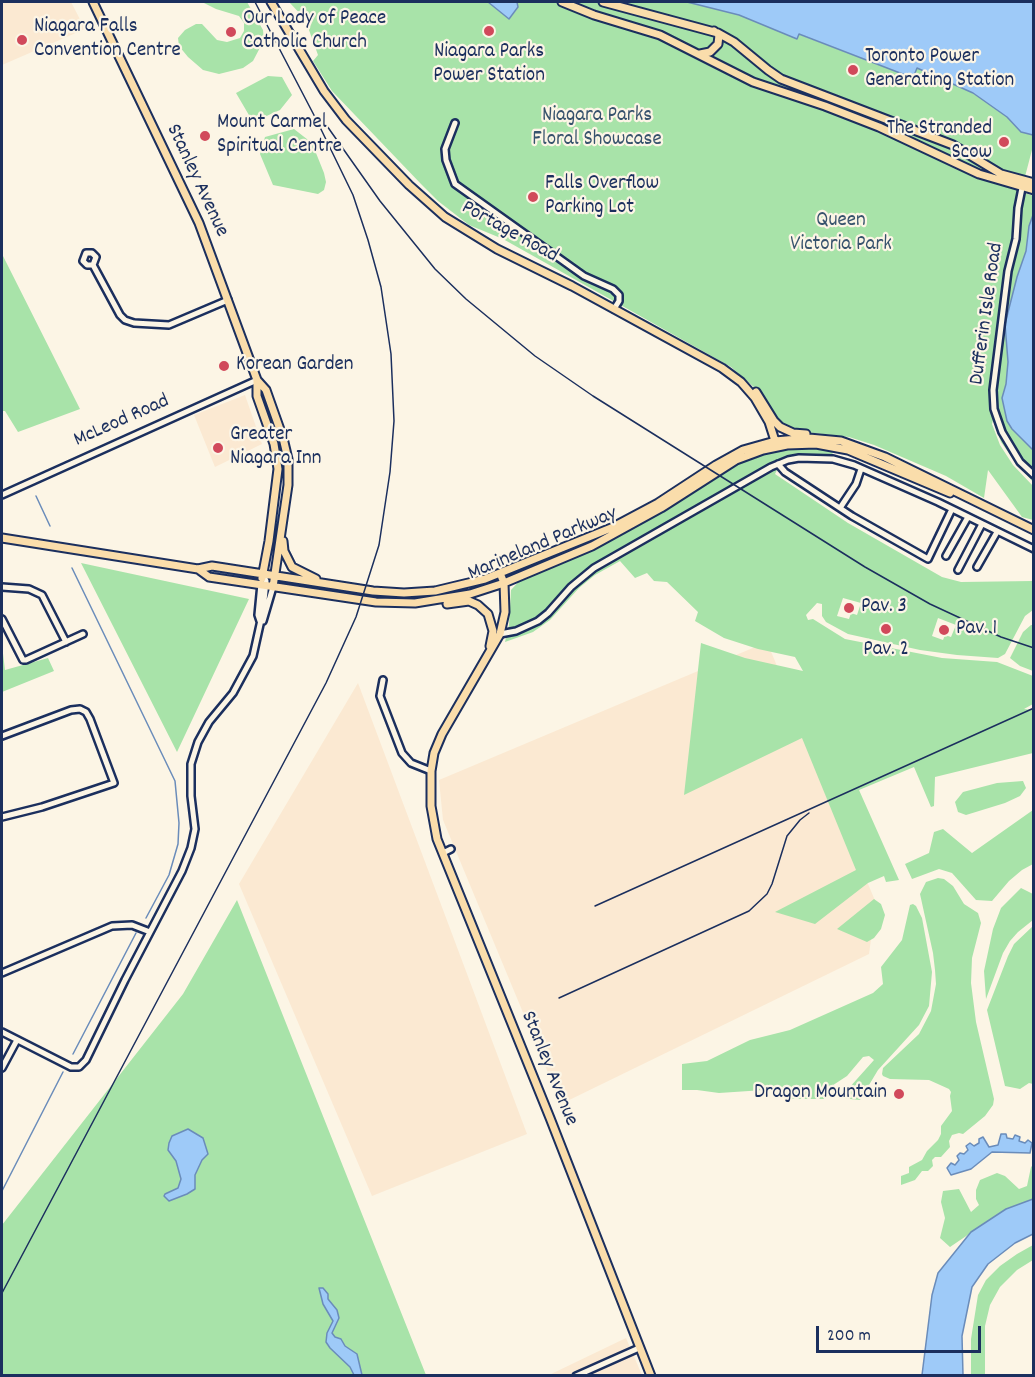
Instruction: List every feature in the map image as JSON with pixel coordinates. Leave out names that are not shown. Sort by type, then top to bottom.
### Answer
[{"type":"main road","name":"Stanley Avenue","points":[[93,2],[199,223],[257,380],[257,396],[274,444],[278,469],[263,574],[266,586]]},
{"type":"main road","name":"Portage Road","points":[[271,2],[324,91],[346,120],[409,185],[445,217],[722,368],[747,389],[763,411],[776,444]]},
{"type":"main road","points":[[562,2],[594,15],[660,35],[753,82],[845,113],[918,144],[979,174],[1023,185],[1034,183]]},
{"type":"main road","points":[[603,2],[714,31],[734,42],[781,79],[953,146],[991,169],[1034,190]]},
{"type":"main road","points":[[697,53],[706,53],[717,46],[719,38],[714,31]]},
{"type":"main road","points":[[694,352],[715,360],[743,379],[756,392],[776,424],[783,429],[793,433],[830,435],[874,447],[978,504]]},
{"type":"main road","name":"Stanley Avenue","points":[[257,380],[266,390],[288,459],[288,485],[282,533],[274,576],[266,586]]},
{"type":"main road","points":[[776,444],[809,438],[841,441],[905,465]]},
{"type":"main road","points":[[776,444],[808,444],[848,450],[1034,530]]},
{"type":"main road","name":"Marineland Parkway","points":[[2,538],[198,569],[212,566],[373,591],[425,592],[470,584],[619,524],[658,503],[734,455],[776,444]]},
{"type":"main road","name":"Marineland Parkway","points":[[198,569],[210,577],[376,602],[415,603],[470,594],[504,583],[603,540],[660,508],[729,464],[776,444]]},
{"type":"main road","points":[[282,533],[284,551],[292,567],[329,584]]},
{"type":"main road","name":"Stanley Avenue","points":[[500,573],[504,583],[505,612],[500,634],[442,734],[434,753],[430,806],[437,839],[651,1376]]},
{"type":"main road","points":[[376,602],[404,606],[429,606],[469,601],[478,605],[488,614],[494,631],[488,655]]},
{"type":"street","points":[[455,123],[445,149],[446,160],[455,184],[584,276],[613,289],[619,295],[614,309]]},
{"type":"street","name":"Dufferin Isle Road","points":[[1023,185],[1018,208],[1016,239],[1008,271],[993,390],[994,409],[1002,432],[1020,462],[1034,475]]},
{"type":"street","points":[[93,265],[120,315],[125,320],[134,323],[169,325],[228,300]]},
{"type":"street","name":"McLeod Road","points":[[2,495],[257,380]]},
{"type":"street","name":"Marineland Parkway","points":[[500,634],[516,631],[538,621],[571,587],[594,568],[778,464],[799,458],[833,459],[861,468],[952,509]]},
{"type":"street","points":[[778,464],[785,472],[840,508],[928,559],[952,509],[1034,549]]},
{"type":"street","points":[[840,508],[856,484],[861,468]]},
{"type":"street","points":[[946,556],[968,517]]},
{"type":"street","points":[[958,570],[982,524]]},
{"type":"street","points":[[977,567],[997,532]]},
{"type":"street","points":[[261,625],[258,615],[266,586]]},
{"type":"street","points":[[2,1032],[70,1067],[79,1067],[86,1060],[182,871],[191,848],[195,829],[191,764],[198,742],[209,723],[233,693],[253,656],[261,625],[266,616],[266,586]]},
{"type":"street","points":[[2,587],[38,591],[66,642]]},
{"type":"street","points":[[2,619],[23,660],[83,634]]},
{"type":"street","points":[[383,680],[380,696],[402,753],[411,763],[431,771]]},
{"type":"street","points":[[2,736],[71,710],[80,709],[86,712],[90,719],[114,783],[42,807],[2,817]]},
{"type":"street","points":[[443,853],[451,849]]},
{"type":"street","points":[[2,973],[112,926],[132,925],[150,932]]},
{"type":"street","points":[[2,1068],[17,1040]]},
{"type":"street","points":[[576,1376],[639,1348]]},
{"type":"shaded area","name":"Niagara Falls Convention Centre","points":[[2,2],[71,2],[85,29],[2,65]]},
{"type":"shaded area","points":[[245,395],[262,444],[215,467],[194,415]]},
{"type":"shaded area","points":[[767,642],[876,903],[869,954],[561,1104],[443,820],[439,780]]},
{"type":"shaded area","points":[[358,683],[527,1134],[372,1196],[239,884]]},
{"type":"shaded area","points":[[626,1338],[642,1375],[547,1376]]},
{"type":"green space","points":[[202,2],[247,2],[263,30],[264,40],[253,61],[243,68],[219,74],[203,70],[188,57],[179,46],[178,38],[185,30],[196,24],[202,24],[217,40],[227,42],[240,38],[244,31],[244,23],[239,16]]},
{"type":"green space","name":"Queen Victoria Park","points":[[289,2],[489,2],[510,18],[518,8],[517,2],[687,2],[739,15],[796,38],[798,34],[913,78],[917,68],[962,87],[994,106],[1021,132],[1033,135],[1033,146],[1021,192],[1034,196],[1033,482],[1001,442],[993,420],[992,424],[1000,445],[1013,465],[1033,486],[1033,520],[1022,517],[988,470],[984,498],[946,476],[874,445],[849,437],[796,431],[780,425],[755,388],[731,367],[503,239],[469,225],[438,201],[332,91],[313,61],[318,55],[305,19]]},
{"type":"green space","points":[[268,76],[282,77],[292,95],[280,110],[253,122],[236,93]]},
{"type":"green space","points":[[294,129],[312,143],[324,173],[326,182],[324,190],[318,194],[273,185],[260,154],[265,137]]},
{"type":"green space","points":[[3,256],[80,409],[18,432],[5,411],[2,411]]},
{"type":"green space","points":[[810,446],[833,449],[832,458],[782,460],[775,474],[848,523],[942,577],[961,582],[1033,581],[1033,610],[1025,616],[1005,654],[998,658],[920,650],[848,634],[826,622],[822,616],[822,604],[817,603],[806,615],[808,620],[813,619],[845,639],[942,658],[997,662],[1033,676],[1033,704],[1024,709],[1033,710],[1033,753],[935,777],[934,806],[931,807],[914,767],[859,790],[899,880],[886,882],[884,876],[868,883],[815,924],[775,912],[856,870],[802,738],[684,795],[701,643],[745,658],[803,671],[795,657],[758,649],[724,638],[695,621],[698,612],[667,582],[654,581],[647,573],[635,578],[620,561],[595,575],[579,588],[550,620],[533,632],[505,642],[509,625],[511,590],[523,577],[613,539],[739,462],[784,448]],"holes":[[[843,598],[861,603],[857,615],[851,613],[849,619],[837,616]],[[938,618],[956,625],[951,637],[945,635],[943,640],[932,636]]]},
{"type":"green space","points":[[81,563],[249,599],[177,752]]},
{"type":"green space","points":[[1033,625],[1033,671],[1020,666],[1010,658],[1023,632]]},
{"type":"green space","points":[[2,645],[5,670],[48,658],[54,671],[2,692]]},
{"type":"green space","points":[[1023,781],[1026,788],[1020,796],[966,815],[958,812],[955,802],[963,792],[997,783]]},
{"type":"green space","points":[[1033,810],[1033,864],[1009,881],[992,901],[976,900],[952,873],[939,869],[912,879],[905,864],[929,853],[934,832],[943,829],[972,853]]},
{"type":"green space","points":[[938,878],[944,879],[953,886],[964,904],[978,913],[981,923],[972,958],[971,983],[976,1022],[994,1099],[993,1105],[985,1116],[963,1134],[952,1135],[949,1141],[950,1147],[941,1157],[935,1157],[932,1160],[933,1166],[928,1171],[922,1171],[915,1180],[901,1185],[901,1176],[909,1173],[909,1167],[922,1160],[938,1140],[941,1126],[952,1111],[949,1089],[929,1080],[890,1079],[882,1074],[883,1068],[919,1034],[931,1011],[936,984],[935,970],[920,894],[926,882]]},
{"type":"green space","points":[[1021,888],[1033,894],[1033,920],[1010,941],[1003,953],[986,999],[984,971],[993,929],[1001,908]]},
{"type":"green space","points":[[874,899],[881,904],[885,915],[881,929],[874,938],[867,942],[837,929]]},
{"type":"green space","points":[[237,900],[426,1375],[2,1375],[2,1225],[183,994]]},
{"type":"green space","points":[[913,904],[922,918],[932,972],[929,1006],[919,1025],[878,1070],[860,1100],[840,1098],[874,1060],[869,1056],[863,1057],[847,1076],[827,1089],[824,1099],[787,1099],[779,1089],[719,1093],[682,1090],[682,1064],[707,1061],[750,1040],[790,1030],[873,993],[883,984],[881,967],[902,940],[910,905]]},
{"type":"green space","points":[[1033,926],[1033,1084],[1029,1083],[1020,1089],[1005,1086],[987,1010],[1014,944]]},
{"type":"green space","points":[[1033,1165],[1033,1199],[1006,1209],[950,1247],[940,1238],[945,1218],[941,1202],[943,1191],[959,1189],[971,1212],[979,1205],[976,1190],[980,1180],[997,1173],[1005,1176],[1019,1189],[1027,1186]]},
{"type":"green space","points":[[1033,1245],[1033,1260],[1017,1270],[1000,1287],[990,1305],[985,1326],[985,1375],[971,1375],[971,1339],[978,1295],[986,1280],[1000,1266]]},
{"type":"water","points":[[488,2],[517,2],[518,7],[509,19]]},
{"type":"water","points":[[687,2],[1033,2],[1033,135],[1021,132],[1007,117],[973,93],[917,68],[913,78],[799,34],[797,39],[739,15]]},
{"type":"water","points":[[1033,215],[1033,450],[1007,421],[1002,398],[1008,362],[1005,324],[1026,251],[1029,226]]},
{"type":"water","points":[[188,1129],[203,1138],[208,1154],[202,1160],[195,1175],[195,1189],[169,1201],[164,1196],[165,1194],[178,1188],[181,1179],[176,1161],[168,1150],[169,1143],[172,1136]]},
{"type":"water","points":[[1001,1134],[1006,1134],[1007,1138],[1013,1139],[1015,1135],[1020,1137],[1019,1141],[1025,1143],[1028,1140],[1032,1143],[1030,1153],[992,1152],[971,1169],[951,1175],[947,1168],[951,1163],[955,1165],[960,1153],[964,1154],[968,1150],[966,1146],[970,1143],[974,1146],[983,1137],[989,1147],[998,1145]]},
{"type":"water","points":[[1033,1199],[1033,1234],[1015,1243],[988,1264],[972,1287],[962,1336],[963,1375],[922,1375],[932,1295],[938,1273],[971,1232],[1006,1209]]},
{"type":"water","points":[[319,1288],[323,1288],[328,1294],[328,1299],[337,1310],[339,1318],[332,1333],[357,1354],[362,1375],[354,1375],[350,1367],[326,1342],[327,1333],[333,1321],[323,1304]]},
{"type":"waterway","points":[[36,496],[50,526]]},
{"type":"waterway","points":[[72,568],[175,781],[179,823],[178,844],[169,875],[146,918]]},
{"type":"waterway","points":[[73,1054],[136,933]]},
{"type":"waterway","points":[[2,1191],[63,1072]]},
{"type":"railway","points":[[2,1293],[326,683],[356,617],[379,545],[390,472],[394,421],[391,354],[381,287],[353,195],[255,2]]},
{"type":"railway","points":[[327,126],[380,201],[435,269],[466,299],[535,356],[593,396],[865,567],[930,604],[1001,637],[1034,648]]},
{"type":"railway","points":[[595,906],[1034,708]]},
{"type":"railway","points":[[559,998],[749,911],[767,894],[787,836],[809,813]]},
{"type":"place","name":"Niagara Parks Power Station","points":[[489,31]]},
{"type":"place","name":"Our Lady of Peace Catholic Church","points":[[231,32]]},
{"type":"place","name":"Niagara Falls Convention Centre","points":[[22,40]]},
{"type":"place","name":"Toronto Power Generating Station","points":[[853,70]]},
{"type":"place","name":"Mount Carmel Spiritual Centre","points":[[205,136]]},
{"type":"place","name":"The Stranded Scow","points":[[1004,142]]},
{"type":"place","name":"Falls Overflow Parking Lot","points":[[533,197]]},
{"type":"place","name":"Korean Garden","points":[[224,366]]},
{"type":"place","name":"Greater Niagara Inn","points":[[218,448]]},
{"type":"place","name":"Pav. 3","points":[[849,608]]},
{"type":"place","name":"Pav. 2","points":[[886,629]]},
{"type":"place","name":"Pav. 1","points":[[944,630]]},
{"type":"place","name":"Dragon Mountain","points":[[899,1094]]},
{"type":"park label","name":"Niagara Parks Floral Showcase","points":[[597,129]]}]
